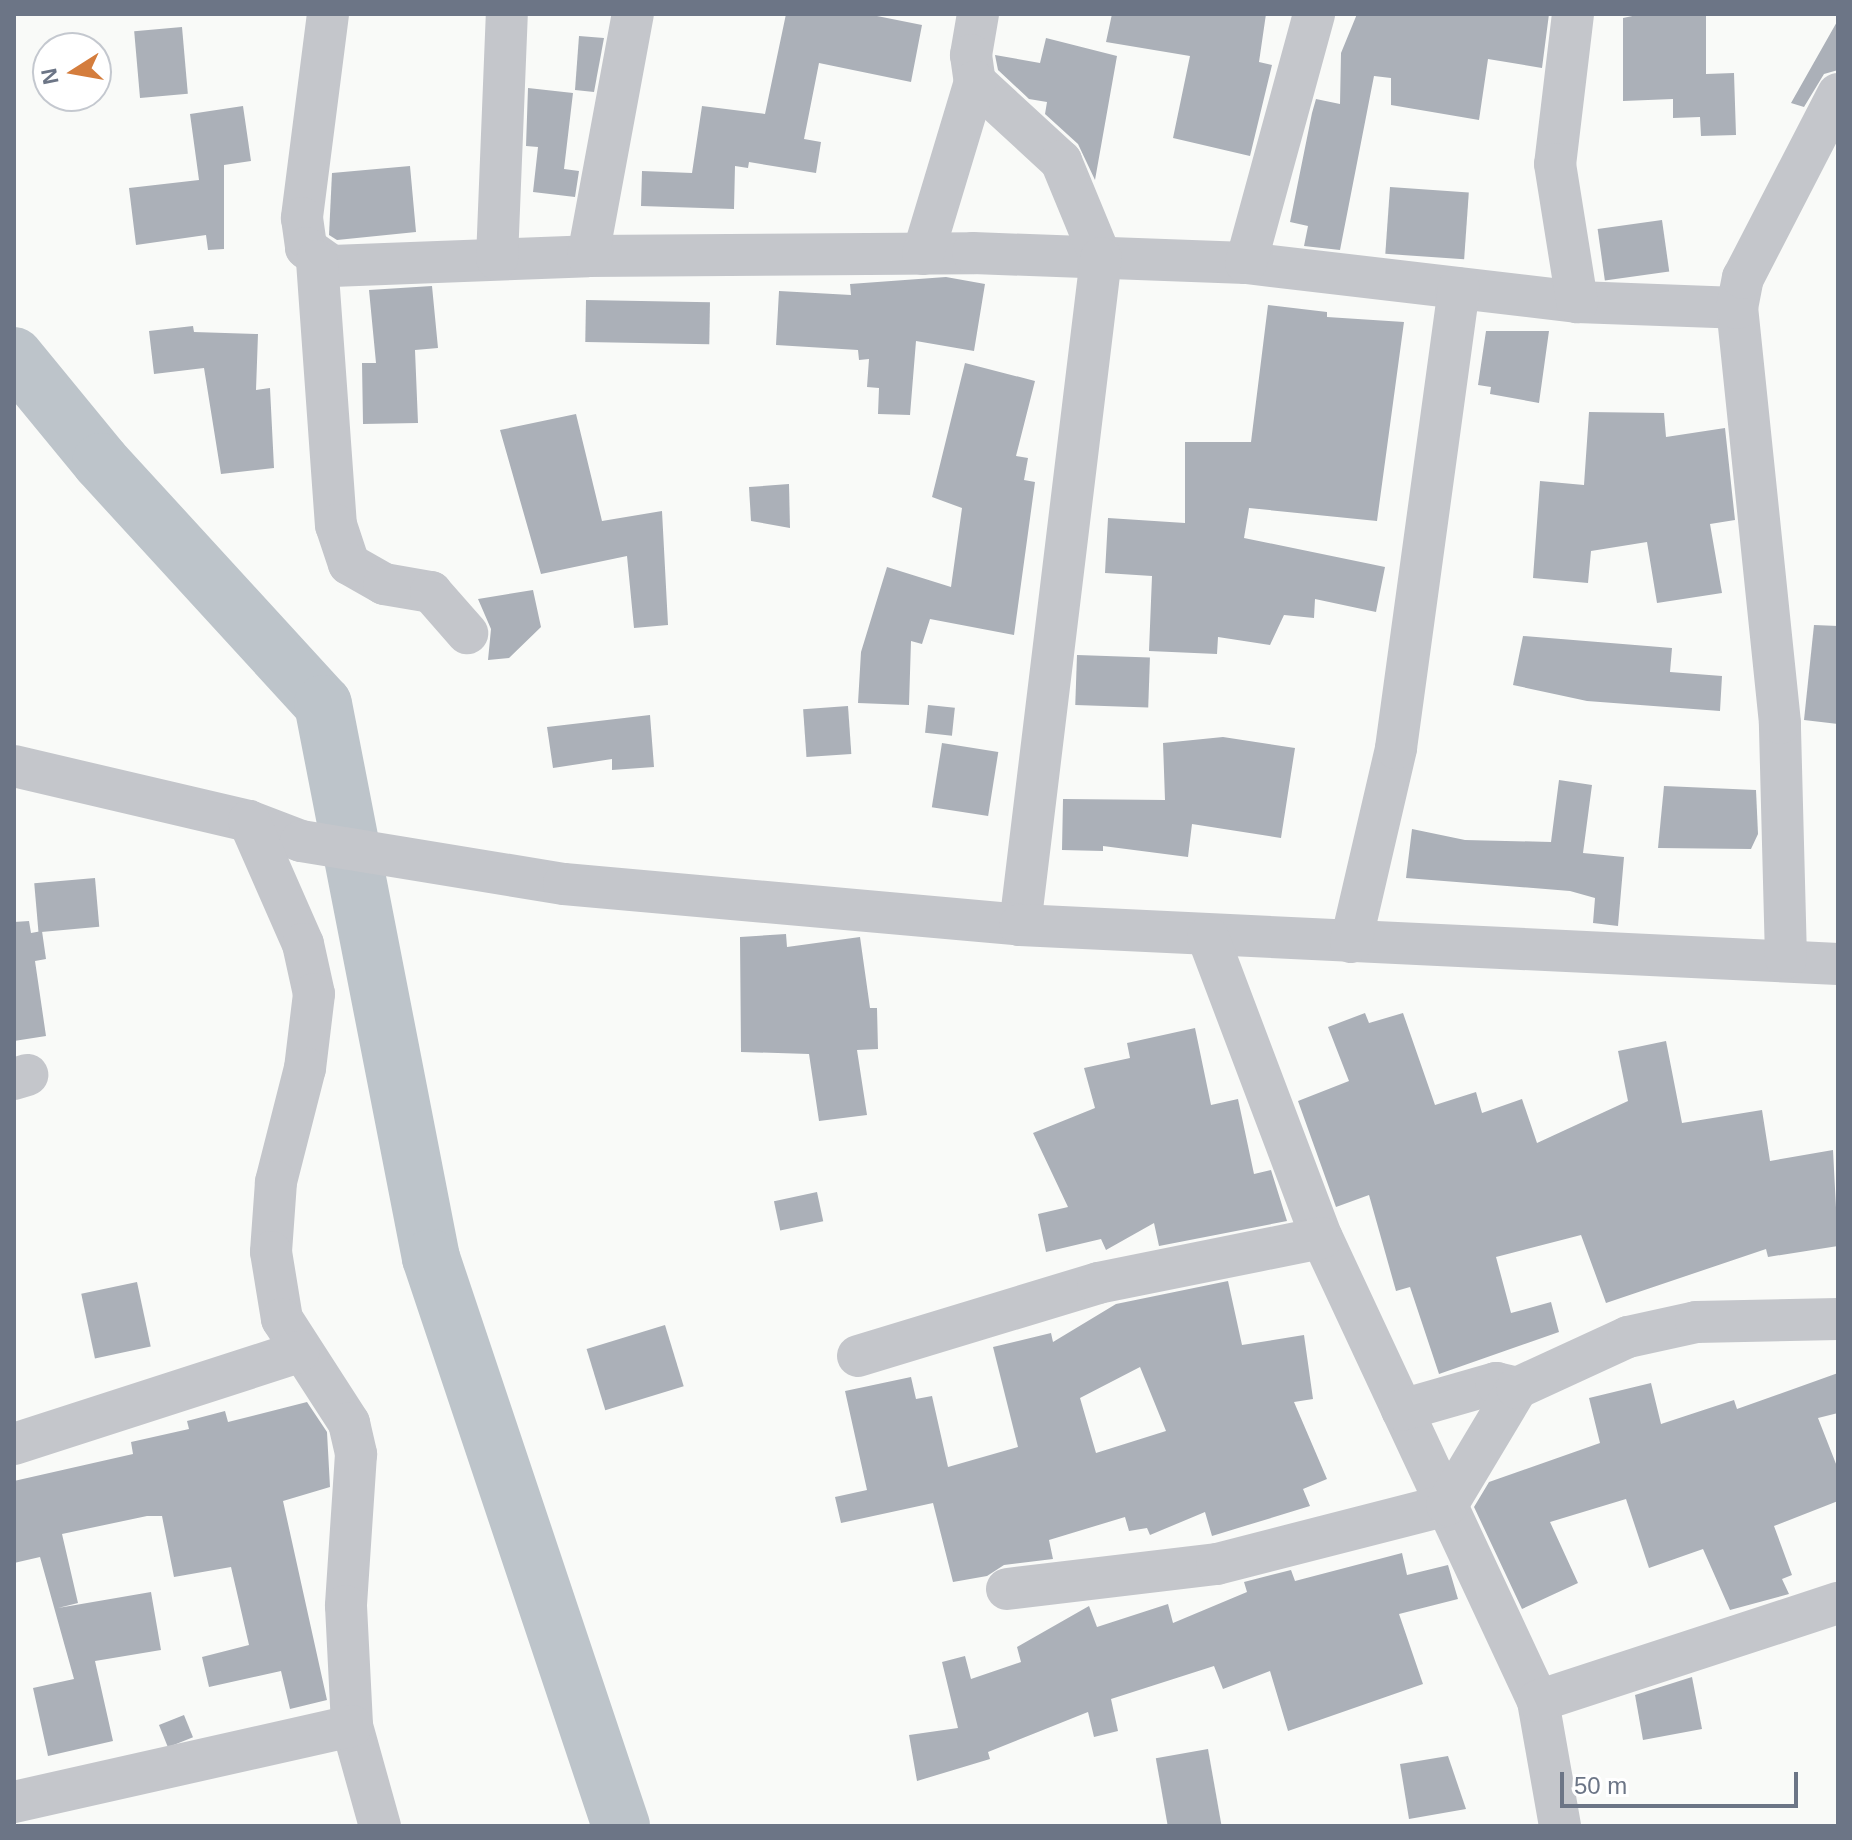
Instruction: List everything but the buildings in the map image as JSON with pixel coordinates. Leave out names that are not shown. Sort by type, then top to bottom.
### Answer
[{"type":"street","points":[[328,14],[302,218],[306,248],[317,261],[332,266],[588,256],[923,254],[1101,258],[1246,263],[1577,302],[1737,308]]},
{"type":"street","points":[[497,259],[507,14]]},
{"type":"street","points":[[588,256],[633,14]]},
{"type":"street","points":[[923,254],[975,82],[971,55],[978,14]]},
{"type":"street","points":[[1246,263],[1314,14]]},
{"type":"street","points":[[1573,14],[1555,164],[1577,302]]},
{"type":"street","points":[[975,82],[1061,161],[1101,258],[1020,925]]},
{"type":"street","points":[[1786,958],[1780,723],[1737,308],[1743,278],[1838,94]]},
{"type":"street","points":[[317,261],[336,525],[349,564],[384,584],[431,592],[467,633]]},
{"type":"street","points":[[1351,942],[1396,748],[1459,288]]},
{"type":"street","points":[[14,766],[249,821],[301,841],[564,884],[1020,925],[1208,937],[1786,958],[1838,964]]},
{"type":"street","points":[[249,821],[303,944],[314,994],[305,1068],[276,1182],[271,1252],[282,1319],[298,1352],[349,1423],[356,1454],[346,1606],[352,1726],[380,1826]]},
{"type":"street","points":[[1208,937],[1322,1238],[1538,1701],[1560,1826]]},
{"type":"street","points":[[858,1356],[1098,1283],[1322,1238]]},
{"type":"street","points":[[1007,1589],[1217,1564],[1447,1505],[1517,1388],[1628,1337],[1696,1322],[1838,1319]]},
{"type":"street","points":[[14,1444],[298,1352]]},
{"type":"street","points":[[1402,1410],[1496,1383],[1517,1388]]},
{"type":"street","points":[[1538,1701],[1838,1603]]},
{"type":"street","points":[[14,1802],[352,1726]]},
{"type":"waterway","points":[[14,356],[101,462],[323,704],[431,1258],[621,1826]]}]
